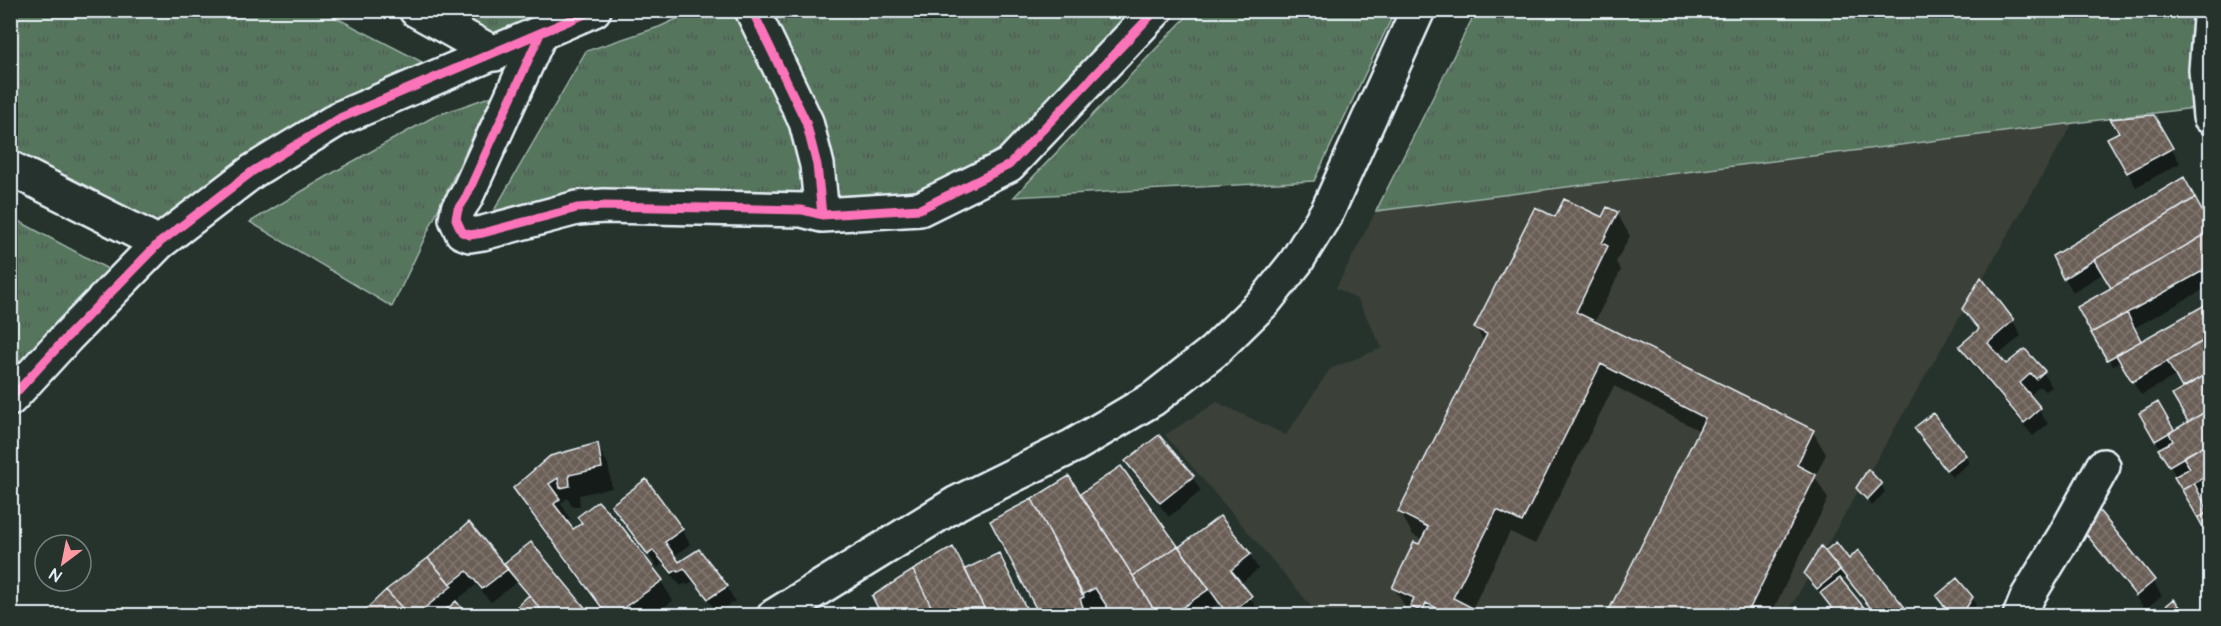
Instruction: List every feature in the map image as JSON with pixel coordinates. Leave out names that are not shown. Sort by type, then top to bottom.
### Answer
[{"type":"street","points":[[416,10],[495,54]]},
{"type":"street","points":[[10,399],[159,243],[253,171],[340,118],[594,10]]},
{"type":"street","points":[[752,10],[806,122],[817,165],[822,215]]},
{"type":"street","points":[[540,34],[458,210],[456,219],[462,232],[470,235],[577,208],[604,206],[802,210],[822,215],[920,210],[1009,165],[1156,10]]},
{"type":"street","points":[[774,615],[957,503],[1073,446],[1153,399],[1213,352],[1265,301],[1296,262],[1328,210],[1418,10]]},
{"type":"street","points":[[2211,20],[2206,70],[2211,117]]},
{"type":"street","points":[[10,168],[159,243]]},
{"type":"street","points":[[2020,615],[2028,596],[2103,466]]},
{"type":"shaded area","points":[[2073,123],[1786,615],[1319,615],[1165,435],[1217,402],[1286,435],[1330,369],[1382,348],[1358,300],[1336,288],[1376,211]]},
{"type":"green space","points":[[1193,10],[1395,11],[1314,181],[1014,197]]},
{"type":"green space","points":[[10,11],[323,11],[430,66],[161,231],[11,150]]},
{"type":"green space","points":[[446,11],[560,11],[492,37]]},
{"type":"green space","points":[[694,11],[1133,11],[999,154],[934,187],[873,198],[638,189],[492,214],[586,51],[659,27]]},
{"type":"green space","points":[[1476,11],[2197,11],[2194,108],[1376,211]]},
{"type":"green space","points":[[492,96],[392,307],[250,222],[435,116]]},
{"type":"green space","points":[[11,217],[119,275],[11,384]]},
{"type":"building","points":[[2154,115],[2173,148],[2127,173],[2107,138],[2119,132],[2110,119]]},
{"type":"building","points":[[2184,177],[2195,198],[2063,279],[2052,256]]},
{"type":"building","points":[[2195,198],[2209,224],[2210,232],[2111,288],[2094,260]]},
{"type":"building","points":[[1564,199],[1602,217],[1607,207],[1618,212],[1602,243],[1608,246],[1576,312],[1814,430],[1797,465],[1816,475],[1746,616],[1606,616],[1705,418],[1601,364],[1522,522],[1497,510],[1453,598],[1488,616],[1443,616],[1445,612],[1426,603],[1422,612],[1410,606],[1414,598],[1392,588],[1414,542],[1419,544],[1428,527],[1398,512],[1487,334],[1474,328],[1535,207],[1555,217]]},
{"type":"building","points":[[2210,232],[2210,267],[2091,333],[2077,307]]},
{"type":"building","points":[[1981,277],[2014,320],[1988,343],[2006,364],[2025,349],[2045,371],[2036,379],[2031,373],[2020,383],[2041,408],[2024,423],[1959,346],[1979,329],[1962,309]]},
{"type":"building","points":[[2210,302],[2210,337],[2132,382],[2116,355]]},
{"type":"building","points":[[2127,313],[2141,341],[2107,360],[2091,333]]},
{"type":"building","points":[[2210,337],[2210,372],[2182,388],[2167,361]]},
{"type":"building","points":[[2210,372],[2210,409],[2188,422],[2172,395]]},
{"type":"building","points":[[2158,402],[2174,430],[2155,441],[2139,413]]},
{"type":"building","points":[[2210,409],[2210,442],[2169,466],[2158,449],[2173,441],[2169,433]]},
{"type":"building","points":[[1933,413],[1966,455],[1946,470],[1914,428]]},
{"type":"building","points":[[1159,435],[1194,476],[1160,503],[1125,461]]},
{"type":"building","points":[[2210,442],[2210,474],[2182,490],[2174,477],[2190,468],[2183,457]]},
{"type":"building","points":[[598,443],[602,468],[569,475],[570,486],[560,488],[558,478],[549,484],[560,499],[554,504],[573,529],[582,523],[577,517],[598,501],[623,528],[663,580],[612,616],[608,616],[513,488],[550,456]]},
{"type":"building","points":[[1121,466],[1178,546],[1133,576],[1080,494]]},
{"type":"building","points":[[1868,469],[1882,484],[1867,500],[1856,488]]},
{"type":"building","points":[[1069,476],[1158,616],[1113,616],[1095,588],[1082,595],[1032,499]]},
{"type":"building","points":[[646,479],[683,529],[665,542],[679,562],[699,549],[728,586],[708,599],[684,568],[672,573],[653,550],[648,555],[611,505]]},
{"type":"building","points":[[2194,483],[2209,512],[2198,518],[2182,490]]},
{"type":"building","points":[[1032,499],[1084,597],[1080,599],[1083,607],[1069,614],[1070,616],[1040,616],[990,521]]},
{"type":"building","points":[[2097,508],[2155,580],[2136,596],[2078,524]]},
{"type":"building","points":[[2210,511],[2210,525],[2204,529],[2198,518]]},
{"type":"building","points":[[1220,516],[1251,554],[1231,570],[1252,596],[1228,615],[1179,547]]},
{"type":"building","points":[[469,522],[508,569],[482,589],[467,571],[450,584],[428,558]]},
{"type":"building","points":[[531,542],[592,616],[546,616],[503,564]]},
{"type":"building","points":[[1836,542],[1849,559],[1858,550],[1912,616],[1877,616],[1825,551]]},
{"type":"building","points":[[1178,546],[1209,589],[1170,616],[1158,616],[1133,576]]},
{"type":"building","points":[[1821,546],[1840,570],[1817,589],[1804,574]]},
{"type":"building","points":[[953,547],[988,616],[936,616],[913,570]]},
{"type":"building","points":[[999,553],[1030,616],[988,616],[965,569]]},
{"type":"building","points":[[428,558],[452,586],[415,616],[409,616],[386,590]]},
{"type":"building","points":[[913,570],[936,616],[882,616],[872,596]]},
{"type":"building","points":[[1840,578],[1871,616],[1838,616],[1820,593]]},
{"type":"building","points":[[1957,578],[1973,597],[1961,616],[1952,616],[1936,596]]},
{"type":"building","points":[[386,590],[409,616],[359,616]]},
{"type":"building","points":[[529,595],[546,616],[507,616]]},
{"type":"building","points":[[2174,599],[2187,616],[2154,616]]},
{"type":"building","points":[[456,601],[468,616],[439,616]]},
{"type":"building","points":[[854,607],[858,616],[838,616]]},
{"type":"building","points":[[1797,607],[1803,616],[1787,616]]},
{"type":"cycle path","points":[[10,399],[159,243],[253,171],[340,118],[594,10]]},
{"type":"cycle path","points":[[540,34],[466,197],[458,209],[456,219],[462,232],[470,235],[483,233],[577,208],[604,206],[802,210],[822,215],[817,165],[806,122],[752,10]]},
{"type":"cycle path","points":[[822,215],[920,209],[1009,165],[1156,10]]}]
